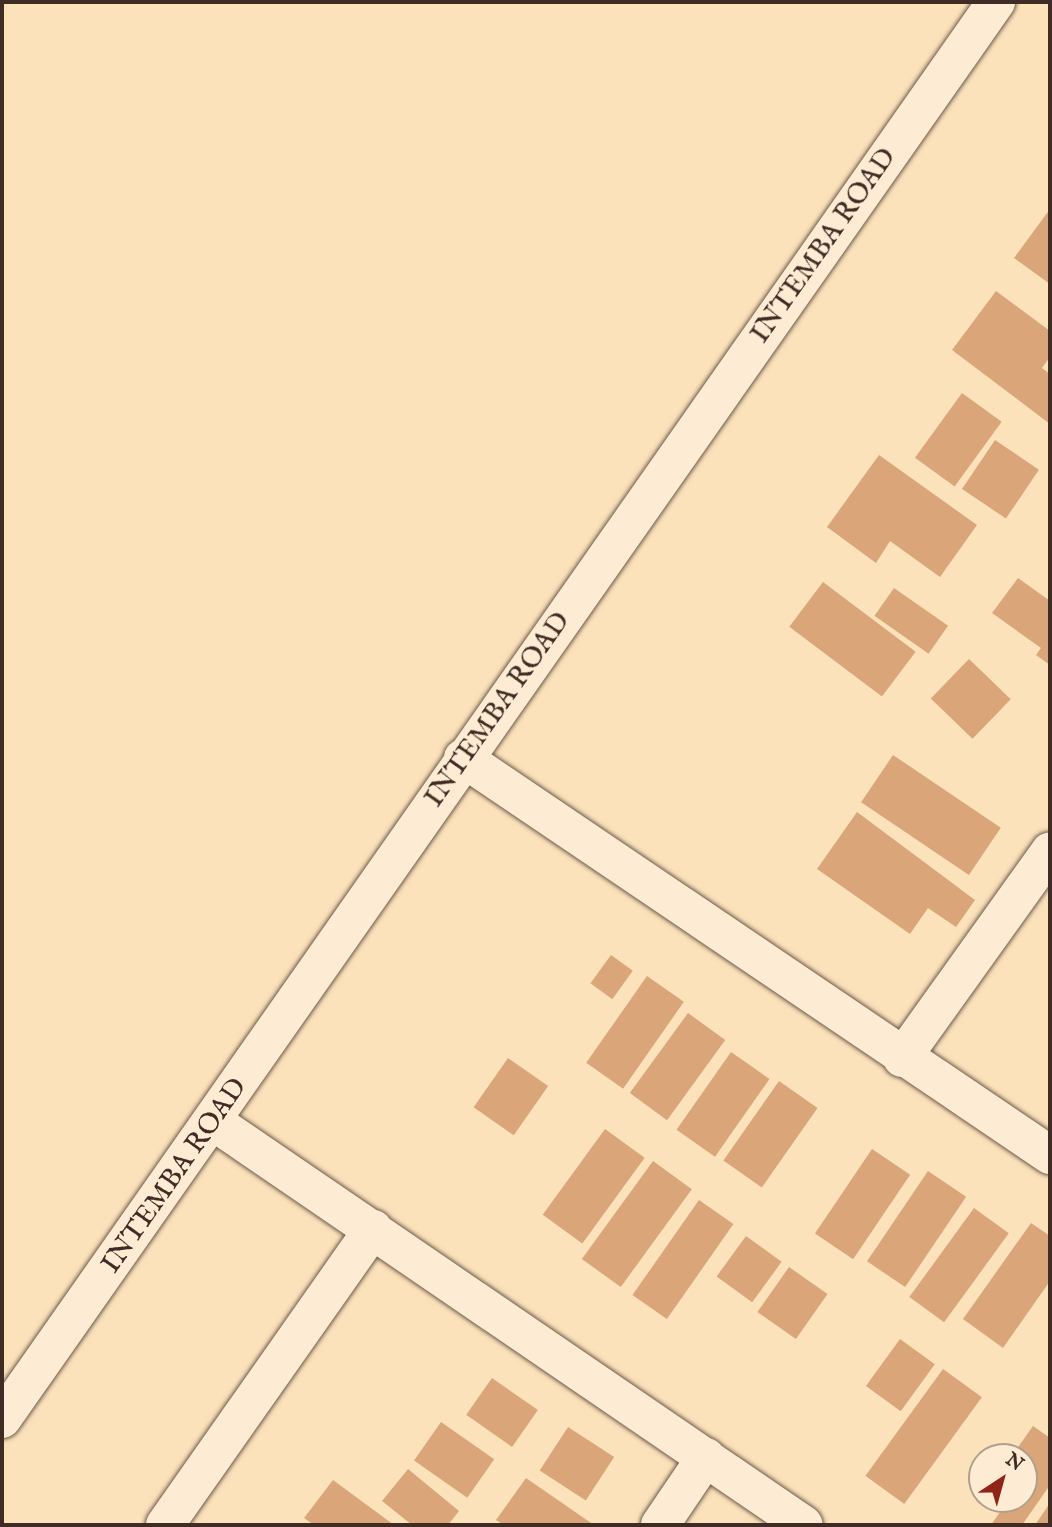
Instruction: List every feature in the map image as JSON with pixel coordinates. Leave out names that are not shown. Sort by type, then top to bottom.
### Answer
[{"type":"street","name":"INTEMBA ROAD","points":[[2,1419],[215,1122],[463,758],[996,2]]},
{"type":"street","points":[[463,758],[902,1058],[1050,1155]]},
{"type":"street","points":[[902,1058],[1050,850]]},
{"type":"street","points":[[215,1122],[804,1525]]},
{"type":"street","points":[[165,1525],[373,1229]]},
{"type":"street","points":[[660,1525],[706,1457]]},
{"type":"building","points":[[1050,209],[1050,284],[1014,258]]},
{"type":"building","points":[[996,291],[1050,331],[1050,357],[1042,368],[1050,374],[1050,424],[952,350]]},
{"type":"building","points":[[962,393],[1002,422],[955,487],[915,458]]},
{"type":"building","points":[[995,440],[1039,470],[1006,519],[962,489]]},
{"type":"building","points":[[879,455],[977,525],[940,577],[890,541],[876,563],[827,527]]},
{"type":"building","points":[[1018,578],[1050,601],[1050,665],[1036,655],[1041,648],[992,613]]},
{"type":"building","points":[[823,582],[916,652],[882,697],[789,627]]},
{"type":"building","points":[[894,588],[948,626],[929,654],[874,616]]},
{"type":"building","points":[[969,659],[1011,699],[973,739],[931,699]]},
{"type":"building","points":[[893,755],[1001,828],[969,875],[861,802]]},
{"type":"building","points":[[857,812],[975,900],[956,927],[928,908],[910,934],[817,869]]},
{"type":"building","points":[[611,955],[633,971],[612,999],[590,983]]},
{"type":"building","points":[[647,976],[684,1002],[623,1089],[586,1063]]},
{"type":"building","points":[[688,1013],[725,1040],[667,1120],[630,1093]]},
{"type":"building","points":[[731,1052],[770,1079],[715,1157],[677,1130]]},
{"type":"building","points":[[508,1058],[548,1086],[514,1135],[474,1107]]},
{"type":"building","points":[[779,1081],[818,1108],[762,1187],[723,1160]]},
{"type":"building","points":[[605,1129],[645,1158],[582,1244],[543,1215]]},
{"type":"building","points":[[872,1149],[910,1175],[853,1259],[815,1234]]},
{"type":"building","points":[[653,1161],[692,1189],[621,1287],[582,1259]]},
{"type":"building","points":[[928,1171],[966,1197],[905,1287],[867,1261]]},
{"type":"building","points":[[699,1200],[733,1224],[667,1319],[632,1295]]},
{"type":"building","points":[[974,1208],[1009,1233],[944,1322],[909,1297]]},
{"type":"building","points":[[1031,1223],[1050,1236],[1050,1281],[1003,1348],[963,1319]]},
{"type":"building","points":[[746,1236],[782,1262],[752,1302],[717,1276]]},
{"type":"building","points":[[789,1267],[828,1294],[796,1339],[757,1312]]},
{"type":"building","points":[[900,1339],[935,1364],[901,1411],[866,1386]]},
{"type":"building","points":[[943,1369],[982,1397],[904,1504],[865,1476]]},
{"type":"building","points":[[492,1378],[538,1410],[512,1447],[466,1415]]},
{"type":"building","points":[[441,1422],[494,1459],[467,1498],[414,1461]]},
{"type":"building","points":[[1033,1426],[1050,1438],[1050,1485],[1038,1502],[1038,1443],[1021,1443]]},
{"type":"building","points":[[568,1427],[614,1457],[586,1501],[540,1471]]},
{"type":"building","points":[[408,1469],[459,1511],[448,1525],[412,1525],[382,1501]]},
{"type":"building","points":[[526,1478],[594,1525],[504,1525],[496,1520]]},
{"type":"building","points":[[333,1480],[394,1525],[314,1525],[304,1518]]},
{"type":"building","points":[[1050,1503],[1050,1525],[1035,1525]]},
{"type":"building","points":[[999,1513],[1030,1513],[1022,1525],[991,1525]]}]
